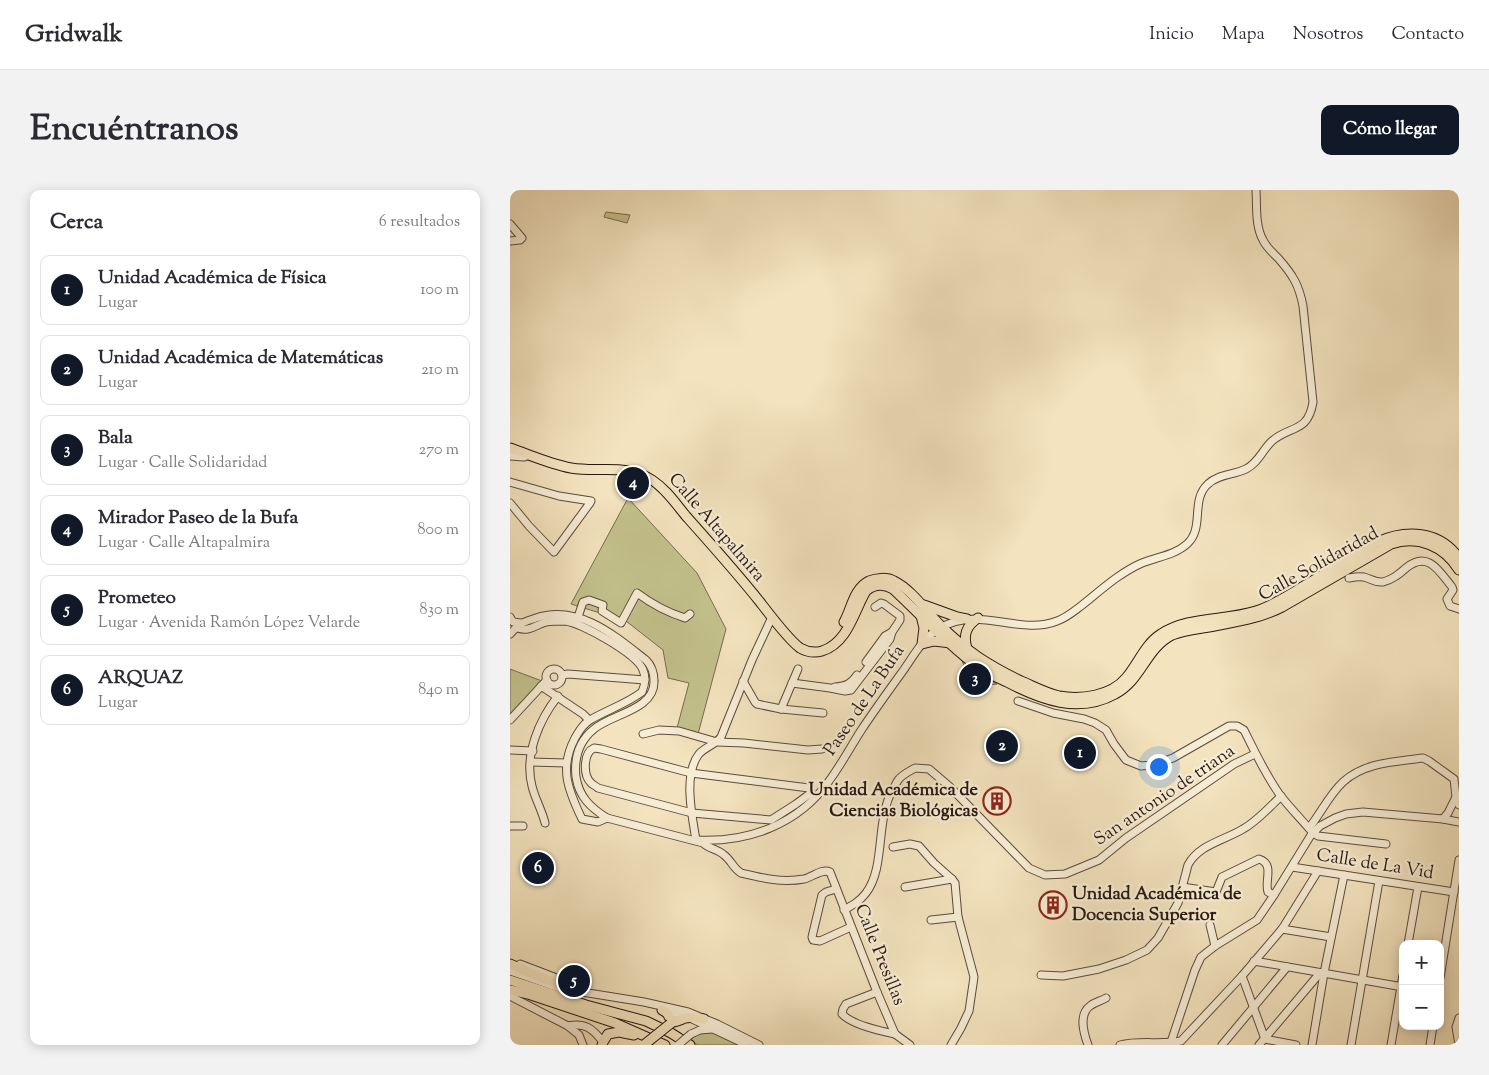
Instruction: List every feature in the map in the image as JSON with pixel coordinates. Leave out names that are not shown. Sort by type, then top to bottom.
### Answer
[{"type":"main road","name":"Calle Altapalmira","points":[[510,448],[571,468],[635,471],[655,482],[701,532],[799,647],[808,651],[820,652]]},
{"type":"main road","name":"Calle Solidaridad","points":[[939,628],[978,658],[1044,691],[1066,697],[1091,696],[1104,692],[1126,678],[1148,646],[1168,630],[1190,623],[1233,616],[1264,608],[1377,542],[1408,534],[1427,536],[1444,544],[1459,558]]},
{"type":"main road","name":"Calle Solidaridad","points":[[939,628],[951,644],[981,669],[1032,694],[1059,703],[1088,703],[1107,698],[1121,691],[1137,676],[1156,648],[1168,637],[1181,632],[1266,614],[1282,607],[1391,544],[1403,541],[1416,541],[1432,545],[1445,553],[1459,570]]},
{"type":"main road","points":[[820,652],[843,623],[859,589],[871,580],[881,578],[893,580],[930,608],[967,619]]},
{"type":"main road","points":[[820,652],[830,647],[840,638],[850,624],[866,591],[875,586],[885,586],[894,589],[920,614],[939,628]]},
{"type":"main road","points":[[920,602],[939,628]]},
{"type":"main road","points":[[920,614],[926,640],[951,644]]},
{"type":"main road","points":[[967,649],[965,640],[967,628],[978,618]]},
{"type":"main road","points":[[510,964],[569,987]]},
{"type":"main road","points":[[510,980],[586,1005],[646,1021],[690,1039]]},
{"type":"main road","points":[[510,990],[528,994],[615,1023],[645,1042]]},
{"type":"main road","points":[[662,1010],[667,1013],[671,1023]]},
{"type":"main road","points":[[645,1042],[671,1023],[680,1020],[684,1013],[704,1018]]},
{"type":"main road","points":[[602,1044],[608,1034],[613,1032],[645,1042],[665,1045]]},
{"type":"street","name":"Paseo de La Bufa","points":[[696,840],[725,840],[745,837],[781,824],[807,806],[829,782],[867,722],[926,640],[939,628],[967,619],[978,618],[1038,625],[1055,622],[1067,616],[1129,570],[1182,548],[1193,536],[1196,528],[1200,496],[1206,486],[1217,478],[1242,471],[1254,465],[1275,439],[1298,428],[1308,419],[1312,411],[1313,402],[1300,291],[1295,279],[1266,246],[1260,236],[1257,220],[1256,190]]},
{"type":"street","points":[[510,224],[522,238],[510,241]]},
{"type":"street","points":[[510,456],[524,457],[530,455]]},
{"type":"street","points":[[510,482],[559,496],[591,500],[554,552],[551,551],[510,503]]},
{"type":"street","points":[[1348,578],[1364,577],[1380,582],[1393,579],[1410,565],[1421,560],[1427,560],[1436,567],[1452,587],[1453,590],[1446,599],[1450,606],[1459,609]]},
{"type":"street","points":[[578,617],[583,602],[590,600],[603,605],[602,611],[621,623],[636,593],[669,613],[685,618],[690,614]]},
{"type":"street","points":[[792,683],[830,688],[847,686],[851,683],[885,636],[892,632],[900,620],[900,616],[884,604],[881,603],[875,607]]},
{"type":"street","points":[[514,623],[552,614],[578,617],[609,632],[646,660],[654,679],[652,691],[639,706],[596,727],[586,736],[575,761],[578,787],[584,798],[595,810],[607,818],[696,840],[692,813],[691,773],[695,761],[698,755],[707,747],[717,742],[724,729],[772,617]]},
{"type":"street","points":[[514,623],[524,630],[555,621],[574,623],[609,641],[636,661],[643,670],[645,685],[642,692],[636,697],[585,723],[575,739],[566,763],[570,790],[582,819],[598,822],[607,818]]},
{"type":"street","points":[[510,634],[514,623]]},
{"type":"street","points":[[510,720],[544,683],[547,674],[552,669],[558,669],[562,675],[562,681],[558,684],[544,683]]},
{"type":"street","points":[[781,709],[798,669]]},
{"type":"street","points":[[562,675],[645,680]]},
{"type":"street","points":[[743,682],[755,702],[781,709],[823,713]]},
{"type":"street","points":[[544,683],[589,720]]},
{"type":"street","points":[[546,823],[532,787],[531,762],[539,726],[558,696]]},
{"type":"street","points":[[1018,702],[1095,722],[1106,730],[1126,760],[1141,766],[1152,765],[1173,758],[1229,726],[1237,726],[1244,730],[1255,754],[1281,796],[1311,831],[1318,836],[1386,844]]},
{"type":"street","points":[[643,734],[659,730],[679,731],[717,742],[808,750],[822,749]]},
{"type":"street","points":[[594,748],[691,773],[809,788],[811,793],[771,820],[692,813],[598,788],[587,777],[586,769],[588,754],[594,748]]},
{"type":"street","points":[[510,750],[532,752]]},
{"type":"street","name":"San antonio de triana","points":[[844,910],[857,903],[867,892],[878,858],[883,813],[889,795],[899,779],[915,768],[929,769],[950,787],[1029,868],[1045,875],[1065,874],[1099,860],[1126,838],[1234,764],[1255,754]]},
{"type":"street","points":[[1170,1045],[1198,963],[1204,954],[1257,920],[1292,867],[1311,831],[1342,782],[1355,772],[1378,764],[1423,758],[1454,779],[1456,797],[1459,804]]},
{"type":"street","points":[[531,762],[566,763]]},
{"type":"street","points":[[1041,975],[1063,976],[1099,969],[1126,960],[1147,950],[1158,938],[1175,910],[1188,864],[1193,856],[1212,844],[1244,829],[1281,796]]},
{"type":"street","points":[[1443,819],[1456,797]]},
{"type":"street","points":[[1311,831],[1335,818],[1346,814],[1363,812],[1459,822]]},
{"type":"street","points":[[510,826],[523,826]]},
{"type":"street","name":"Calle Presillas","points":[[696,840],[708,848],[722,853],[736,870],[741,873],[765,879],[785,881],[804,878],[824,871],[830,872],[895,1034],[910,1045]]},
{"type":"street","points":[[893,847],[910,844],[919,846],[955,884],[958,916],[974,977],[969,1012],[952,1045]]},
{"type":"street","points":[[1182,887],[1216,892],[1222,877],[1259,859],[1267,864],[1266,888],[1268,892],[1274,895]]},
{"type":"street","points":[[1444,953],[1459,860]]},
{"type":"street","name":"Calle de La Vid","points":[[1292,867],[1454,892]]},
{"type":"street","points":[[1120,1045],[1170,1045],[1181,1041],[1242,976],[1282,929],[1318,871]]},
{"type":"street","points":[[1312,1045],[1322,973],[1344,875]]},
{"type":"street","points":[[905,887],[952,879]]},
{"type":"street","points":[[1350,1045],[1379,881]]},
{"type":"street","points":[[1409,940],[1418,887]]},
{"type":"street","points":[[836,889],[822,895],[812,937],[813,940],[820,941],[851,928]]},
{"type":"street","points":[[931,920],[958,916]]},
{"type":"street","points":[[1210,925],[1215,946]]},
{"type":"street","points":[[1282,929],[1331,937]]},
{"type":"street","points":[[510,960],[554,977],[569,987],[582,992],[684,1013],[747,1045]]},
{"type":"street","points":[[1254,961],[1399,986]]},
{"type":"street","points":[[1222,1045],[1287,967]]},
{"type":"street","points":[[510,971],[578,995],[684,1013],[693,1024],[690,1039]]},
{"type":"street","points":[[1259,1045],[1322,973]]},
{"type":"street","points":[[1242,976],[1264,1039]]},
{"type":"street","points":[[877,992],[846,1004],[842,1014],[855,1022],[883,1032],[895,1034]]},
{"type":"street","points":[[510,996],[568,1026],[579,1035],[583,1045]]},
{"type":"street","points":[[1088,1045],[1082,1026],[1086,1010],[1106,998]]},
{"type":"street","points":[[1390,1045],[1399,1002]]},
{"type":"street","points":[[704,1018],[759,1045]]},
{"type":"street","points":[[1459,1018],[1456,1027],[1459,1045]]},
{"type":"street","points":[[568,1026],[584,1025],[593,1030],[602,1044]]},
{"type":"street","points":[[678,1045],[706,1029],[715,1029]]},
{"type":"street","points":[[1430,1045],[1432,1030]]},
{"type":"street","points":[[1264,1039],[1296,1045]]},
{"type":"shaded area","points":[[606,212],[630,215],[627,223],[604,217]]},
{"type":"shaded area","points":[[628,498],[697,573],[726,629],[698,734],[677,728],[689,683],[668,678],[663,650],[626,621],[623,627],[600,613],[571,604]]},
{"type":"shaded area","points":[[962,660],[978,674],[997,684],[981,685],[972,682],[967,675]]},
{"type":"shaded area","points":[[510,669],[542,681],[510,716]]},
{"type":"shaded area","points":[[713,1032],[741,1045],[698,1045],[690,1040],[698,1034]]},
{"type":"place","name":"Mirador Paseo de la Bufa","points":[[633,483]]},
{"type":"place","name":"Bala","points":[[975,679]]},
{"type":"place","name":"Unidad Académica de Matemáticas","points":[[1002,746]]},
{"type":"place","name":"Unidad Académica de Física","points":[[1080,753]]},
{"type":"place","name":"Unidad Académica de Ciencias Biológicas","points":[[997,801]]},
{"type":"place","name":"ARQUAZ","points":[[538,868]]},
{"type":"place","name":"Unidad Académica de Docencia Superior","points":[[1053,905]]},
{"type":"place","name":"Prometeo","points":[[574,981]]}]
